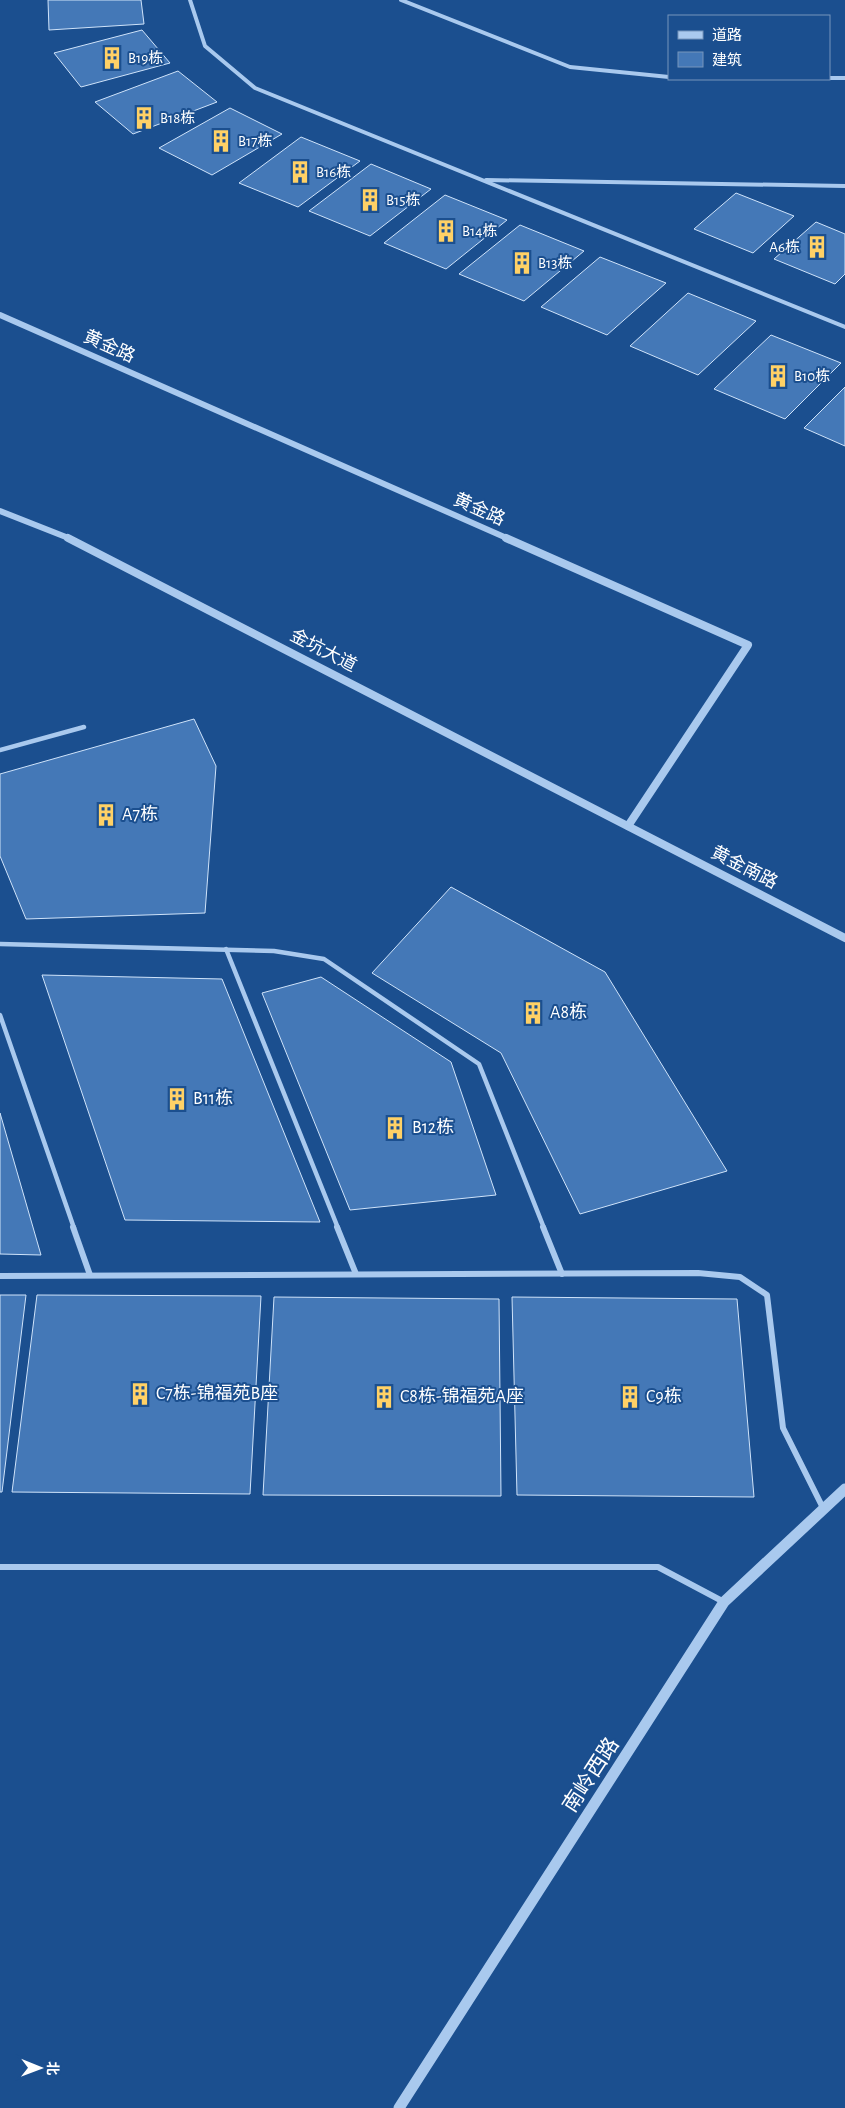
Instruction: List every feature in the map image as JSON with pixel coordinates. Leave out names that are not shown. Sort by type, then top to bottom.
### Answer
[{"type":"street","points":[[190,0],[205,46],[256,88],[845,326]]},
{"type":"street","points":[[401,0],[570,67],[668,77]]},
{"type":"street","points":[[830,78],[845,78]]},
{"type":"street","points":[[478,179],[521,182],[845,186]]},
{"type":"street","name":"黄金路","points":[[0,315],[748,645],[628,826]]},
{"type":"street","name":"金坑大道","points":[[0,511],[80,543],[628,826]]},
{"type":"street","points":[[0,750],[84,728]]},
{"type":"street","name":"黄金南路","points":[[628,826],[845,938]]},
{"type":"street","points":[[0,944],[274,950],[324,959],[479,1064],[562,1274]]},
{"type":"street","points":[[226,949],[356,1274]]},
{"type":"street","points":[[0,1015],[90,1275]]},
{"type":"street","points":[[0,1276],[698,1273],[740,1277],[767,1295],[782,1428],[824,1508]]},
{"type":"street","name":"南岭西路","points":[[399,2108],[724,1602],[845,1488]]},
{"type":"street","points":[[0,1567],[658,1567],[724,1602]]},
{"type":"building","points":[[48,0],[141,0],[144,24],[49,30]]},
{"type":"building","name":"B19栋","points":[[142,30],[170,63],[81,87],[54,53]]},
{"type":"building","name":"B18栋","points":[[178,71],[217,102],[133,134],[95,102]]},
{"type":"building","name":"B17栋","points":[[230,108],[282,134],[212,175],[159,148]]},
{"type":"building","name":"B16栋","points":[[301,137],[360,161],[298,207],[239,183]]},
{"type":"building","name":"B15栋","points":[[371,164],[431,189],[370,236],[309,211]]},
{"type":"building","points":[[736,193],[794,216],[753,253],[694,229]]},
{"type":"building","name":"B14栋","points":[[445,195],[507,220],[446,269],[384,243]]},
{"type":"building","name":"A6栋","points":[[816,222],[845,234],[845,274],[835,284],[774,259]]},
{"type":"building","name":"B13栋","points":[[520,225],[584,251],[524,301],[459,274]]},
{"type":"building","points":[[600,257],[666,283],[607,335],[541,307]]},
{"type":"building","points":[[688,293],[756,321],[698,375],[630,346]]},
{"type":"building","name":"B10栋","points":[[771,335],[841,363],[785,419],[714,389]]},
{"type":"building","points":[[845,387],[845,446],[804,428]]},
{"type":"building","name":"A7栋","points":[[194,719],[216,766],[205,913],[26,919],[0,856],[0,774]]},
{"type":"building","name":"A8栋","points":[[451,887],[605,972],[727,1171],[580,1214],[501,1053],[372,973]]},
{"type":"building","name":"B11栋","points":[[42,975],[222,979],[320,1222],[125,1220]]},
{"type":"building","name":"B12栋","points":[[321,977],[451,1062],[496,1195],[350,1210],[262,993]]},
{"type":"building","points":[[0,1113],[41,1255],[0,1254]]},
{"type":"building","points":[[0,1295],[26,1295],[2,1492],[0,1492]]},
{"type":"building","name":"C7栋-锦福苑B座","points":[[37,1295],[261,1296],[250,1494],[12,1492]]},
{"type":"building","name":"C8栋-锦福苑A座","points":[[274,1297],[499,1299],[501,1496],[263,1495]]},
{"type":"building","name":"C9栋","points":[[512,1297],[737,1299],[754,1497],[517,1495]]},
{"type":"place","name":"B19栋","points":[[112,58]]},
{"type":"place","name":"B18栋","points":[[144,118]]},
{"type":"place","name":"B17栋","points":[[221,141]]},
{"type":"place","name":"B16栋","points":[[300,172]]},
{"type":"place","name":"B15栋","points":[[370,200]]},
{"type":"place","name":"B14栋","points":[[446,231]]},
{"type":"place","name":"A6栋","points":[[817,247]]},
{"type":"place","name":"B13栋","points":[[522,263]]},
{"type":"place","name":"B10栋","points":[[778,376]]},
{"type":"place","name":"A7栋","points":[[106,815]]},
{"type":"place","name":"A8栋","points":[[533,1013]]},
{"type":"place","name":"B11栋","points":[[177,1099]]},
{"type":"place","name":"B12栋","points":[[395,1128]]},
{"type":"place","name":"C7栋-锦福苑B座","points":[[140,1394]]},
{"type":"place","name":"C8栋-锦福苑A座","points":[[384,1397]]},
{"type":"place","name":"C9栋","points":[[630,1397]]}]
